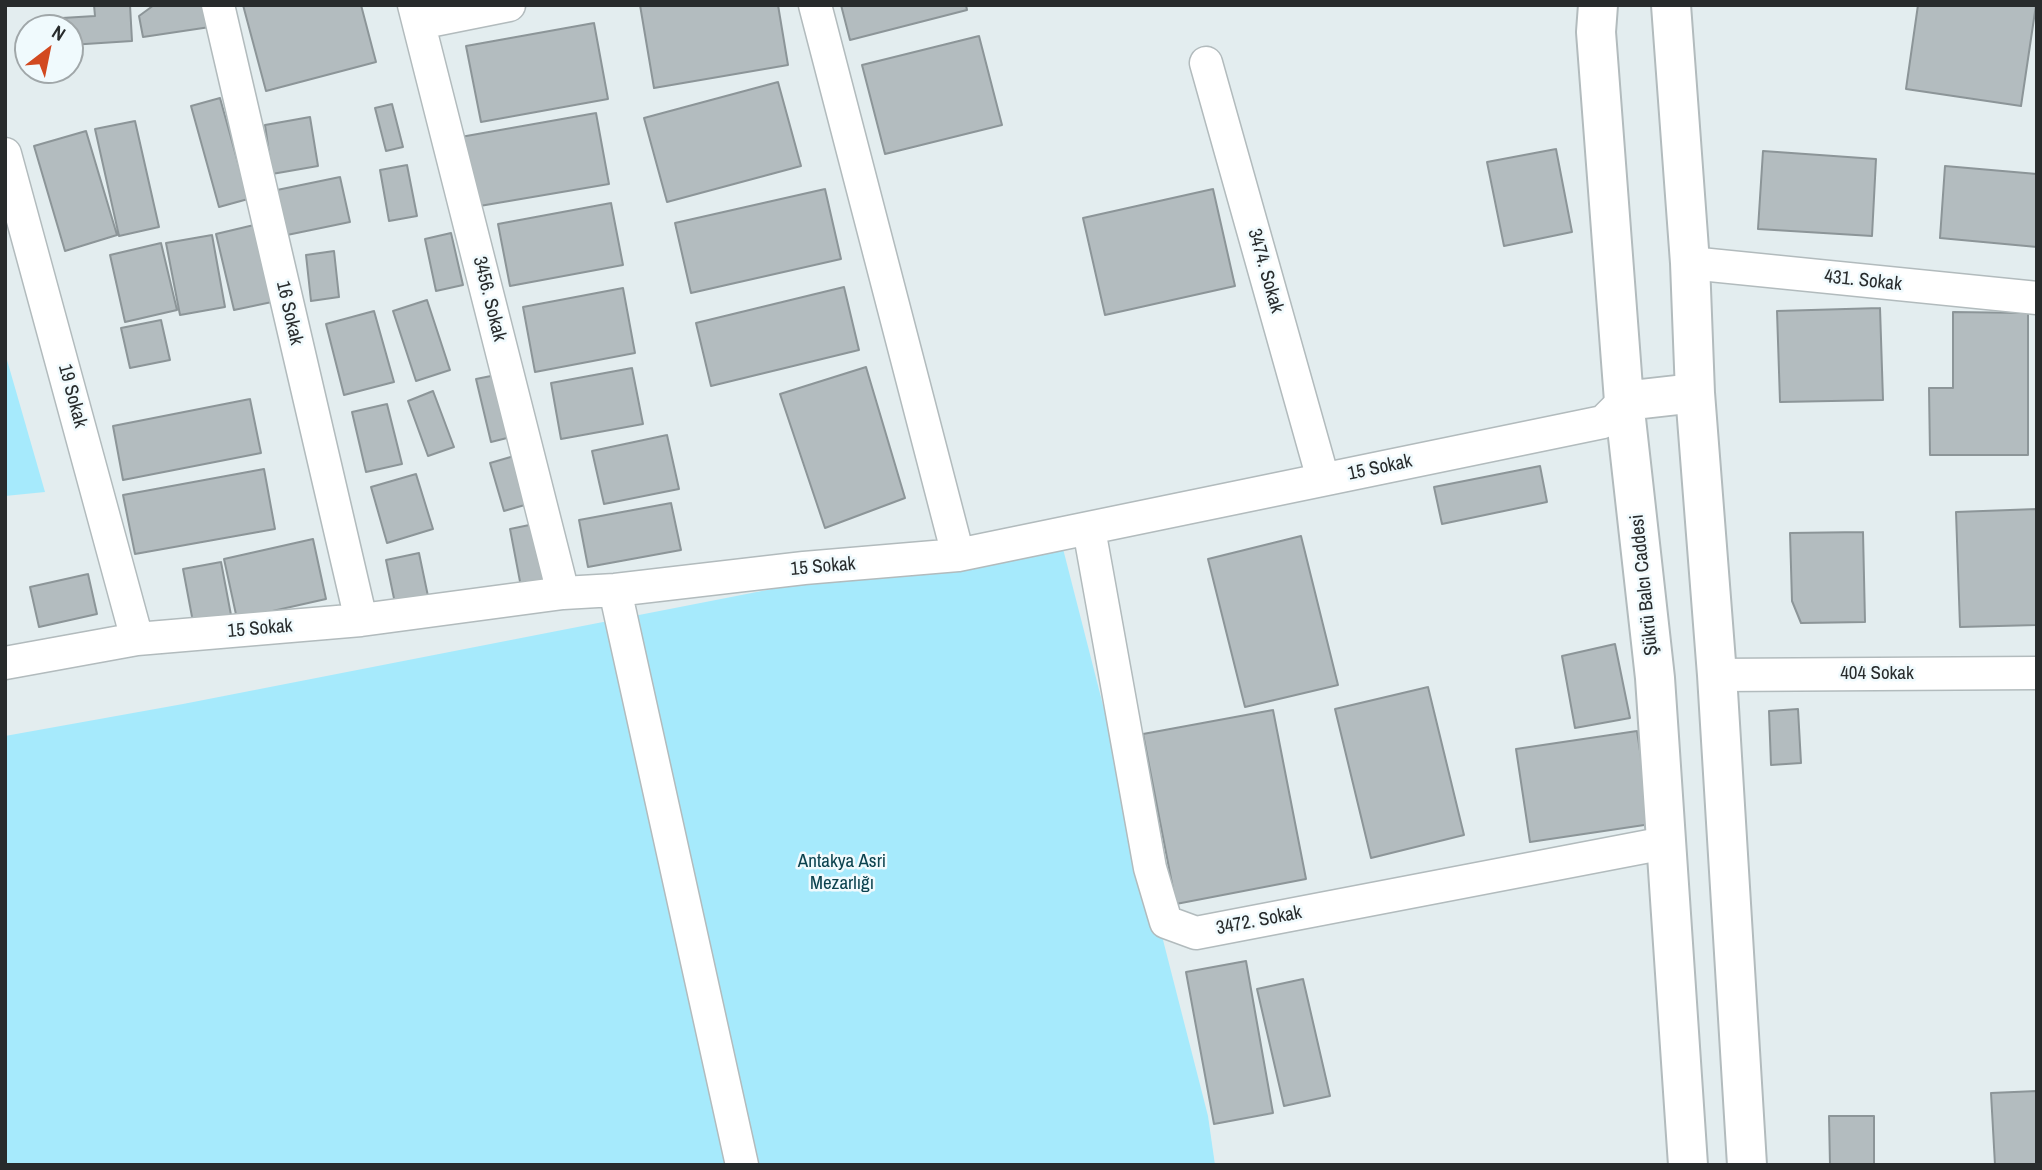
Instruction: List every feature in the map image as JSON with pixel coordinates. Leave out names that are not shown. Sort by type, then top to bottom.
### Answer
[{"type":"street","name":"16 Sokak","points":[[218,5],[361,620]]},
{"type":"street","points":[[416,14],[509,5]]},
{"type":"street","points":[[815,5],[958,555]]},
{"type":"street","name":"Şükrü Balcı Caddesi","points":[[1598,5],[1596,32],[1624,401],[1655,678],[1688,1165]]},
{"type":"street","points":[[1671,5],[1690,263],[1695,393],[1717,675],[1746,1165]]},
{"type":"street","name":"3456. Sokak","points":[[416,14],[563,593]]},
{"type":"street","name":"3474. Sokak","points":[[1206,63],[1323,480]]},
{"type":"street","name":"19 Sokak","points":[[5,154],[137,639]]},
{"type":"street","name":"431. Sokak","points":[[1690,263],[2037,298]]},
{"type":"street","points":[[1624,401],[1695,393]]},
{"type":"street","name":"15 Sokak","points":[[5,663],[137,639],[361,620],[563,593],[958,555],[1602,422],[1624,401]]},
{"type":"street","name":"3472. Sokak","points":[[1088,528],[1150,868],[1166,922],[1196,933],[1665,843]]},
{"type":"street","points":[[615,590],[742,1165]]},
{"type":"street","name":"404 Sokak","points":[[1717,675],[2037,673]]},
{"type":"green space","points":[[5,353],[45,492],[5,496]]},
{"type":"green space","name":"Antakya Asri Mezarlığı","points":[[1059,533],[1208,1116],[1215,1165],[5,1165],[5,736],[183,704]]},
{"type":"building","points":[[94,5],[130,5],[132,41],[84,44],[84,17],[95,16]]},
{"type":"building","points":[[154,5],[207,5],[210,27],[143,37],[139,16]]},
{"type":"building","points":[[243,5],[361,5],[376,62],[266,91]]},
{"type":"building","points":[[640,5],[778,5],[788,65],[654,88]]},
{"type":"building","points":[[841,5],[966,5],[967,10],[850,40]]},
{"type":"building","points":[[1918,5],[2036,5],[2021,106],[1906,89]]},
{"type":"building","points":[[594,23],[608,99],[481,122],[466,46]]},
{"type":"building","points":[[979,36],[1002,125],[885,154],[862,65]]},
{"type":"building","points":[[778,82],[801,166],[667,202],[644,118]]},
{"type":"building","points":[[220,98],[248,199],[219,207],[191,106]]},
{"type":"building","points":[[392,104],[403,147],[386,151],[375,108]]},
{"type":"building","points":[[596,113],[609,184],[468,208],[455,138]]},
{"type":"building","points":[[310,117],[318,166],[272,174],[265,125]]},
{"type":"building","points":[[135,121],[159,227],[119,236],[95,129]]},
{"type":"building","points":[[86,131],[117,235],[65,251],[34,146]]},
{"type":"building","points":[[1556,149],[1572,232],[1504,246],[1487,162]]},
{"type":"building","points":[[1763,151],[1876,159],[1872,236],[1758,229]]},
{"type":"building","points":[[407,165],[417,216],[389,221],[380,170]]},
{"type":"building","points":[[1945,166],[2037,174],[2037,247],[1940,238]]},
{"type":"building","points":[[340,177],[350,222],[287,235],[277,190]]},
{"type":"building","points":[[825,189],[841,259],[691,293],[675,223]]},
{"type":"building","points":[[1213,189],[1235,286],[1105,315],[1083,218]]},
{"type":"building","points":[[611,203],[623,265],[510,286],[498,224]]},
{"type":"building","points":[[254,225],[272,302],[234,310],[216,234]]},
{"type":"building","points":[[451,233],[463,285],[436,291],[425,239]]},
{"type":"building","points":[[212,235],[225,307],[180,315],[166,243]]},
{"type":"building","points":[[161,243],[177,310],[125,322],[110,255]]},
{"type":"building","points":[[334,251],[339,297],[311,301],[306,255]]},
{"type":"building","points":[[844,287],[859,350],[711,386],[696,323]]},
{"type":"building","points":[[623,288],[635,353],[535,372],[523,307]]},
{"type":"building","points":[[427,300],[450,370],[416,381],[393,311]]},
{"type":"building","points":[[1880,308],[1883,400],[1780,402],[1777,311]]},
{"type":"building","points":[[374,311],[394,382],[344,395],[326,324]]},
{"type":"building","points":[[1953,312],[2028,313],[2028,455],[1930,455],[1929,388],[1953,388]]},
{"type":"building","points":[[161,320],[170,360],[130,368],[121,328]]},
{"type":"building","points":[[866,367],[905,498],[825,528],[780,394]]},
{"type":"building","points":[[632,368],[643,424],[561,439],[551,383]]},
{"type":"building","points":[[496,375],[511,437],[491,442],[476,379]]},
{"type":"building","points":[[433,391],[454,447],[428,456],[408,401]]},
{"type":"building","points":[[250,399],[261,453],[123,480],[113,426]]},
{"type":"building","points":[[387,404],[402,464],[366,472],[352,412]]},
{"type":"building","points":[[667,435],[679,489],[604,504],[592,451]]},
{"type":"building","points":[[521,454],[535,502],[504,511],[490,463]]},
{"type":"building","points":[[1540,466],[1547,502],[1442,524],[1434,487]]},
{"type":"building","points":[[264,469],[275,529],[135,554],[123,495]]},
{"type":"building","points":[[416,474],[433,529],[387,543],[371,487]]},
{"type":"building","points":[[671,503],[681,550],[588,567],[579,520]]},
{"type":"building","points":[[2037,509],[2037,625],[1960,627],[1956,512]]},
{"type":"building","points":[[539,523],[552,587],[522,592],[510,529]]},
{"type":"building","points":[[1863,532],[1865,622],[1801,623],[1792,601],[1790,533]]},
{"type":"building","points":[[1301,536],[1338,685],[1245,707],[1208,559]]},
{"type":"building","points":[[313,539],[326,599],[237,619],[224,559]]},
{"type":"building","points":[[419,553],[429,601],[396,608],[386,560]]},
{"type":"building","points":[[221,562],[231,615],[193,622],[183,569]]},
{"type":"building","points":[[88,574],[97,614],[39,627],[30,587]]},
{"type":"building","points":[[1615,644],[1630,718],[1575,728],[1562,656]]},
{"type":"building","points":[[1428,687],[1464,835],[1371,858],[1335,709]]},
{"type":"building","points":[[1798,709],[1801,763],[1771,765],[1769,711]]},
{"type":"building","points":[[1273,710],[1306,879],[1176,904],[1143,734]]},
{"type":"building","points":[[1637,731],[1651,824],[1530,842],[1516,749]]},
{"type":"building","points":[[1246,961],[1273,1113],[1214,1124],[1186,972]]},
{"type":"building","points":[[1303,979],[1330,1096],[1284,1106],[1257,989]]},
{"type":"building","points":[[2037,1091],[2037,1165],[1995,1165],[1991,1093]]},
{"type":"building","points":[[1829,1116],[1874,1116],[1874,1165],[1830,1165]]}]
